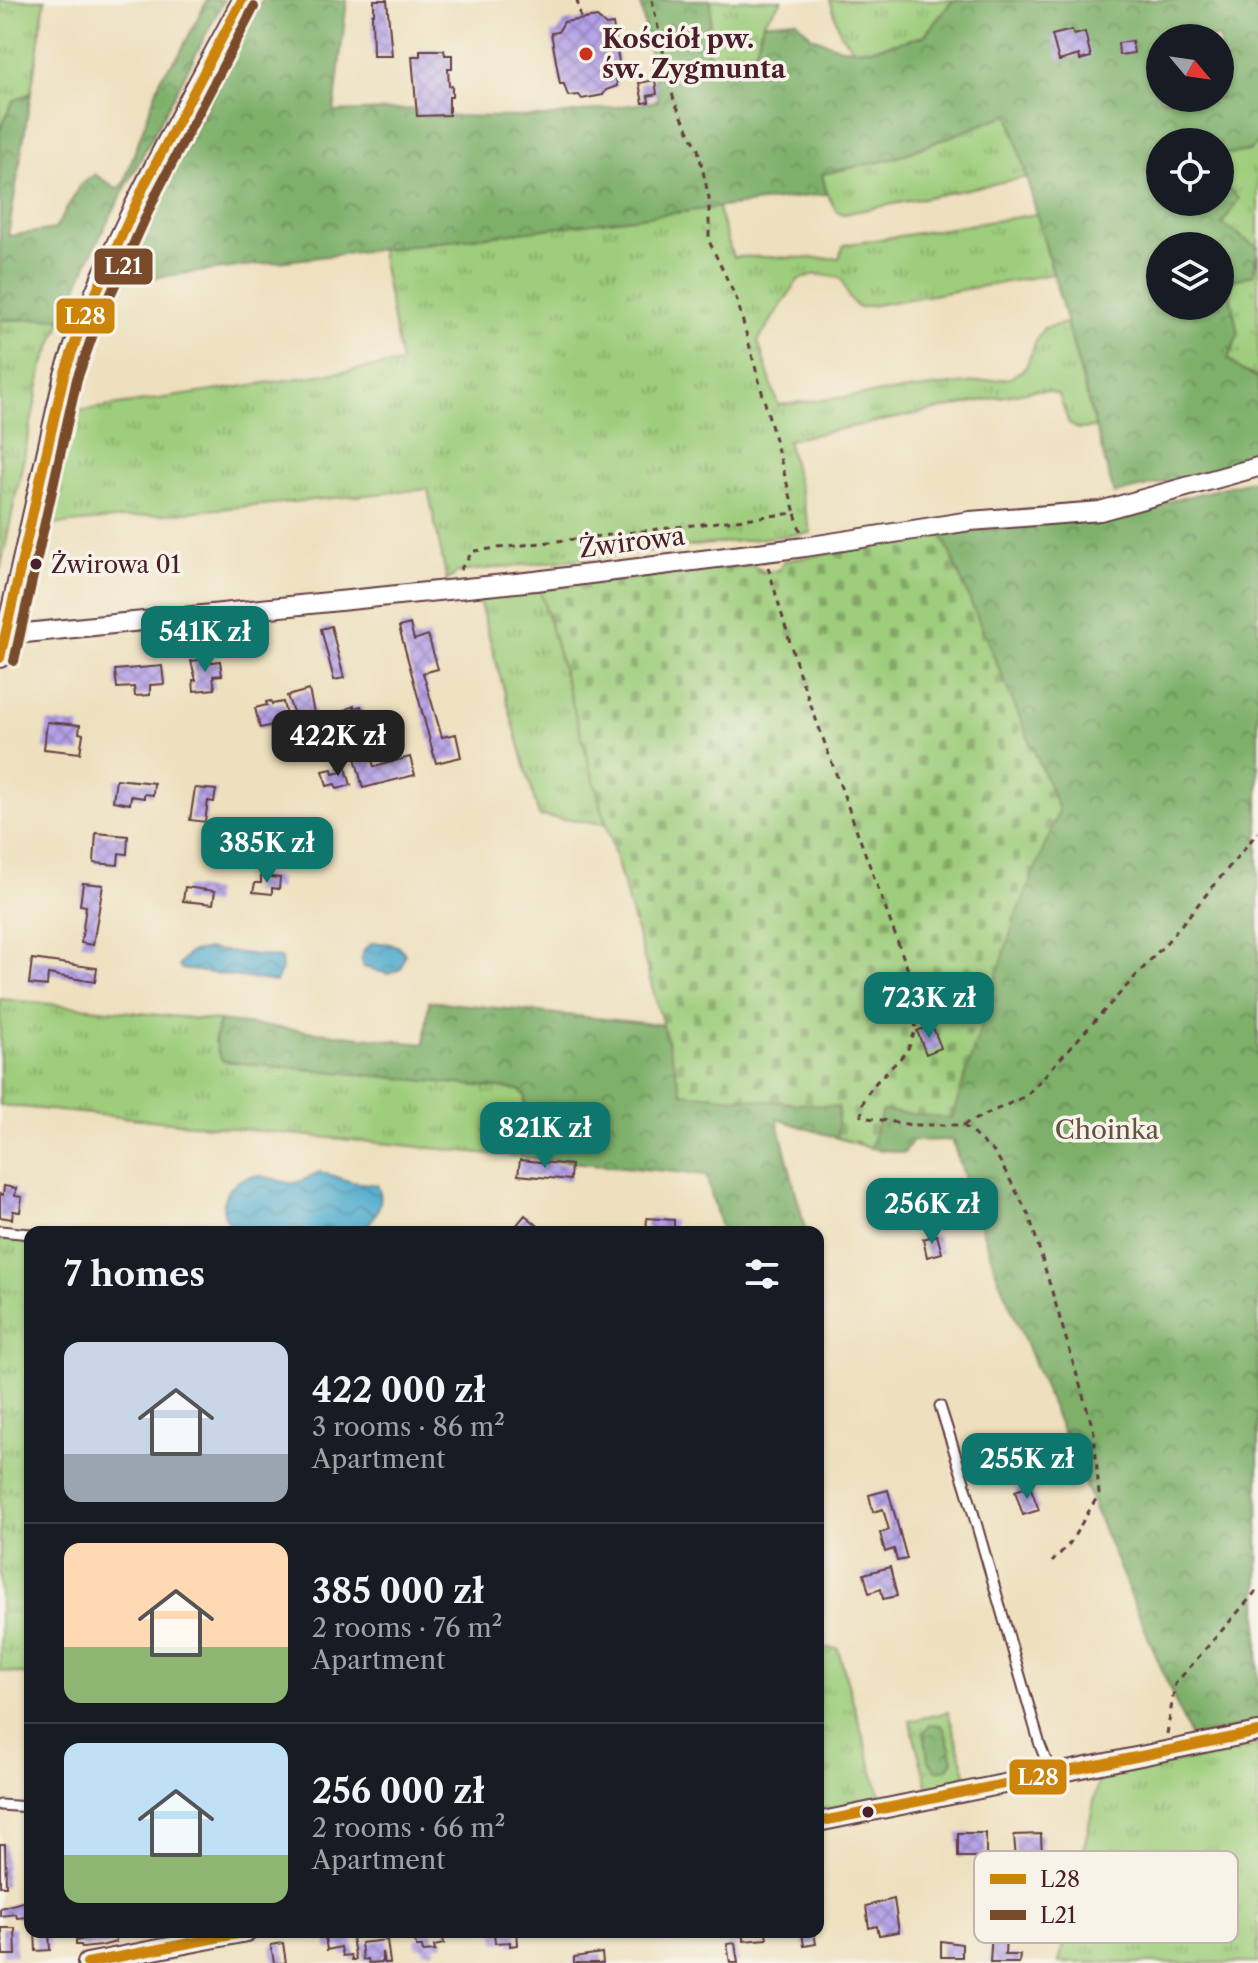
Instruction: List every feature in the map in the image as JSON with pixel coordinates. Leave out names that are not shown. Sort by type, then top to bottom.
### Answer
[{"type":"street","points":[[0,658],[64,375],[77,335],[125,225],[242,0]]},
{"type":"street","name":"Żwirowa","points":[[6,635],[446,590],[805,547],[970,521],[1100,511],[1258,467]]},
{"type":"street","points":[[824,1821],[1258,1732]]},
{"type":"street","points":[[87,1963],[216,1938]]},
{"type":"lane","points":[[0,1231],[24,1233]]},
{"type":"lane","points":[[940,1406],[1040,1745],[1051,1773]]},
{"type":"lane","points":[[0,1805],[24,1807]]},
{"type":"path","points":[[577,0],[581,20]]},
{"type":"path","points":[[652,0],[674,101],[698,149],[704,173],[709,198],[709,241],[737,300],[805,547]]},
{"type":"path","points":[[446,590],[473,551],[795,513]]},
{"type":"path","points":[[763,552],[799,673],[919,1000],[908,1049],[884,1072],[865,1100],[862,1117],[912,1125],[963,1125],[1026,1096],[1167,942],[1258,832]]},
{"type":"path","points":[[963,1125],[996,1154],[1029,1215],[1094,1432],[1099,1494],[1070,1543],[1052,1562]]},
{"type":"path","points":[[1165,1750],[1175,1684],[1258,1589]]},
{"type":"green space","points":[[0,0],[45,0],[31,93],[13,101],[0,130]]},
{"type":"green space","points":[[207,0],[224,0],[98,240],[63,318],[0,320],[0,130],[13,101],[31,93],[8,236],[55,229],[80,186],[95,174],[116,189],[123,185],[162,75],[179,55]]},
{"type":"green space","points":[[262,0],[347,0],[334,112],[417,109],[417,116],[545,117],[658,101],[640,0],[710,0],[709,59],[756,50],[763,23],[796,20],[812,37],[841,48],[871,49],[924,36],[953,0],[1258,0],[1258,142],[1249,151],[1234,153],[1234,128],[1146,128],[1146,216],[1227,216],[1222,224],[1234,232],[1146,232],[1146,320],[1234,320],[1234,314],[1238,334],[1228,359],[1258,378],[1258,460],[1114,494],[1009,114],[892,159],[822,174],[827,194],[117,282]]},
{"type":"green space","points":[[710,0],[782,0],[763,23],[756,50],[709,59]]},
{"type":"green space","points":[[830,0],[953,0],[924,36],[871,49],[854,49],[841,35]]},
{"type":"green space","points":[[1009,113],[1027,177],[844,214],[837,212],[827,194],[822,174],[892,159]]},
{"type":"green space","points":[[1258,142],[1258,248],[1222,224],[1223,216],[1234,216],[1234,153],[1249,151]]},
{"type":"green space","points":[[717,206],[733,257],[839,258],[844,245],[1037,214],[1053,274],[858,308],[849,298],[841,278],[816,274],[798,280],[758,341],[778,405],[1010,378],[1026,367],[1044,328],[1067,323],[1095,428],[1078,429],[1069,424],[1059,395],[1035,390],[787,440],[811,533],[458,572],[447,581],[428,489],[51,525],[71,412],[401,363],[380,250]]},
{"type":"green space","points":[[1234,232],[1258,248],[1253,275],[1234,280]]},
{"type":"green space","points":[[1258,255],[1258,378],[1241,371],[1228,359],[1238,334],[1234,314],[1234,280],[1253,275]]},
{"type":"green space","points":[[63,318],[43,366],[0,571],[0,320]]},
{"type":"green space","name":"Choinka","points":[[1258,479],[1258,1723],[1190,1737],[998,1277],[952,1140],[912,1141],[904,1153],[870,1148],[777,1119],[804,1226],[720,1226],[706,1175],[521,1157],[525,1096],[519,1090],[223,1061],[217,1051],[215,1037],[219,1021],[424,1044],[429,1001],[663,1025],[682,1093],[1014,922],[1059,810],[942,535],[1122,513]]},
{"type":"green space","points":[[942,535],[1059,810],[1014,922],[952,1118],[882,1111],[870,1148],[837,1137],[839,1107],[682,1093],[540,589],[751,565],[765,572],[779,570],[784,561]]},
{"type":"green space","points":[[540,589],[606,824],[539,816],[478,597]]},
{"type":"green space","points":[[0,999],[219,1021],[214,1042],[519,1090],[525,1096],[521,1157],[0,1105]]},
{"type":"green space","points":[[0,1236],[24,1238],[24,1674],[0,1671]]},
{"type":"green space","points":[[824,1648],[838,1649],[881,1799],[824,1810]]},
{"type":"green space","points":[[948,1712],[968,1780],[928,1789],[910,1721]]},
{"type":"green space","points":[[930,1724],[941,1725],[945,1731],[953,1760],[944,1770],[935,1770],[928,1759],[924,1732]]},
{"type":"green space","points":[[1258,1745],[1258,1963],[1059,1963],[1063,1943],[1238,1943],[1238,1851],[1083,1851],[1099,1778]]},
{"type":"water","points":[[373,943],[399,947],[405,954],[401,969],[388,974],[363,967],[363,953]]},
{"type":"water","points":[[208,949],[281,958],[282,969],[276,982],[182,969],[179,966],[189,953]]},
{"type":"water","points":[[320,1172],[352,1182],[377,1185],[380,1198],[377,1211],[366,1226],[232,1226],[225,1217],[223,1209],[227,1193],[240,1181],[260,1176],[296,1183]]},
{"type":"building","points":[[374,0],[387,0],[392,56],[373,56]]},
{"type":"building","name":"Kościół pw. św. Zygmunta","points":[[597,17],[606,25],[613,24],[621,75],[616,76],[617,86],[606,90],[603,95],[582,99],[579,95],[568,96],[564,84],[560,84],[551,33],[558,32],[564,22]]},
{"type":"building","points":[[1072,30],[1074,35],[1085,32],[1091,57],[1080,60],[1079,55],[1059,61],[1052,35]]},
{"type":"building","points":[[1132,41],[1134,53],[1119,55],[1118,43]]},
{"type":"building","points":[[420,50],[444,50],[445,55],[452,55],[452,69],[448,69],[449,86],[452,86],[449,115],[417,116],[412,56],[420,56]]},
{"type":"building","points":[[655,80],[657,94],[648,96],[649,102],[643,103],[639,83]]},
{"type":"building","points":[[410,624],[414,640],[428,635],[438,669],[423,673],[442,737],[456,734],[461,757],[436,763],[399,627]]},
{"type":"building","points":[[331,626],[344,678],[334,680],[321,629]]},
{"type":"building","points":[[205,659],[206,663],[220,661],[222,675],[213,676],[215,689],[194,691],[193,680],[196,680],[191,661]]},
{"type":"building","points":[[162,666],[164,684],[150,685],[150,695],[135,696],[134,687],[117,688],[115,670]]},
{"type":"building","points":[[309,690],[325,743],[305,749],[303,743],[300,744],[297,722],[287,696]]},
{"type":"building","points":[[271,701],[272,704],[283,702],[286,715],[275,718],[277,724],[260,728],[255,708]]},
{"type":"building","points":[[361,706],[374,767],[410,757],[415,775],[363,788],[343,711]]},
{"type":"building","points":[[47,722],[80,725],[79,733],[83,734],[80,753],[44,749]]},
{"type":"building","points":[[345,765],[351,785],[337,789],[335,784],[327,786],[323,771],[332,769],[333,774],[341,772],[339,767]]},
{"type":"building","points":[[116,779],[154,783],[153,795],[144,794],[144,798],[131,796],[130,804],[113,801]]},
{"type":"building","points":[[195,788],[216,790],[214,802],[208,801],[205,822],[190,820]]},
{"type":"building","points":[[96,833],[128,836],[127,854],[119,853],[118,865],[94,863]]},
{"type":"building","points":[[261,876],[280,878],[279,889],[272,888],[272,894],[253,892],[255,883],[261,883]]},
{"type":"building","points":[[83,883],[103,885],[93,945],[81,943],[86,906],[80,905]]},
{"type":"building","points":[[185,887],[215,891],[213,904],[183,901]]},
{"type":"building","points":[[32,959],[97,968],[95,982],[48,974],[47,986],[29,984]]},
{"type":"building","points":[[932,1025],[941,1048],[926,1054],[917,1031]]},
{"type":"building","points":[[520,1160],[571,1165],[570,1180],[518,1175]]},
{"type":"building","points":[[4,1186],[16,1188],[15,1196],[22,1197],[20,1212],[13,1211],[12,1219],[0,1217],[0,1194],[3,1195]]},
{"type":"building","points":[[525,1215],[538,1226],[516,1226]]},
{"type":"building","points":[[647,1218],[674,1220],[674,1226],[646,1226]]},
{"type":"building","points":[[937,1235],[942,1253],[927,1257],[923,1239]]},
{"type":"building","points":[[1030,1486],[1039,1510],[1023,1515],[1015,1491]]},
{"type":"building","points":[[888,1490],[907,1559],[897,1561],[894,1549],[885,1552],[880,1533],[889,1530],[883,1509],[873,1512],[869,1495]]},
{"type":"building","points":[[890,1567],[897,1596],[883,1599],[881,1589],[869,1593],[864,1574]]},
{"type":"building","points":[[958,1833],[986,1833],[986,1851],[974,1851],[974,1857],[958,1857]]},
{"type":"building","points":[[1041,1834],[1042,1851],[1015,1851],[1014,1835]]},
{"type":"building","points":[[0,1844],[5,1844],[6,1886],[0,1886]]},
{"type":"building","points":[[894,1899],[899,1932],[879,1935],[877,1926],[869,1928],[866,1906]]},
{"type":"building","points":[[24,1902],[24,1917],[17,1918],[16,1914],[0,1916],[0,1908]]},
{"type":"building","points":[[2,1928],[15,1928],[16,1955],[3,1955]]},
{"type":"building","points":[[35,1938],[49,1938],[50,1950],[36,1951]]},
{"type":"building","points":[[115,1938],[116,1942],[82,1948],[76,1945],[76,1941]]},
{"type":"building","points":[[325,1938],[352,1938],[356,1960],[352,1960],[351,1955],[343,1956],[341,1947],[327,1950]]},
{"type":"building","points":[[443,1938],[444,1944],[434,1946],[435,1951],[423,1952],[422,1947],[416,1947],[415,1939]]},
{"type":"building","points":[[495,1938],[517,1938],[518,1945],[510,1946],[510,1942],[495,1943]]},
{"type":"building","points":[[744,1938],[767,1939],[744,1941]]},
{"type":"building","points":[[803,1938],[815,1938],[816,1944],[804,1946]]},
{"type":"building","points":[[387,1940],[390,1963],[384,1963],[382,1952],[382,1962],[363,1960],[361,1943]]},
{"type":"building","points":[[941,1941],[962,1944],[962,1957],[941,1957]]},
{"type":"building","points":[[283,1943],[286,1963],[274,1963],[271,1945]]},
{"type":"building","points":[[735,1943],[738,1963],[730,1963],[727,1944]]},
{"type":"building","points":[[991,1943],[1006,1943],[1005,1955],[1020,1955],[1019,1963],[990,1963]]},
{"type":"building","points":[[602,1953],[603,1963],[574,1963],[574,1957]]},
{"type":"transit line","name":"L28","points":[[0,658],[64,375],[81,326],[145,184],[242,0]]},
{"type":"transit line","name":"L21","points":[[14,661],[77,379],[94,331],[158,190],[254,7]]},
{"type":"transit line","name":"L28","points":[[824,1821],[1258,1732]]},
{"type":"transit line","name":"L28","points":[[87,1963],[216,1938]]},
{"type":"place","name":"Kościół pw. św. Zygmunta","points":[[586,54]]},
{"type":"place","name":"Żwirowa 01","points":[[36,564]]}]
